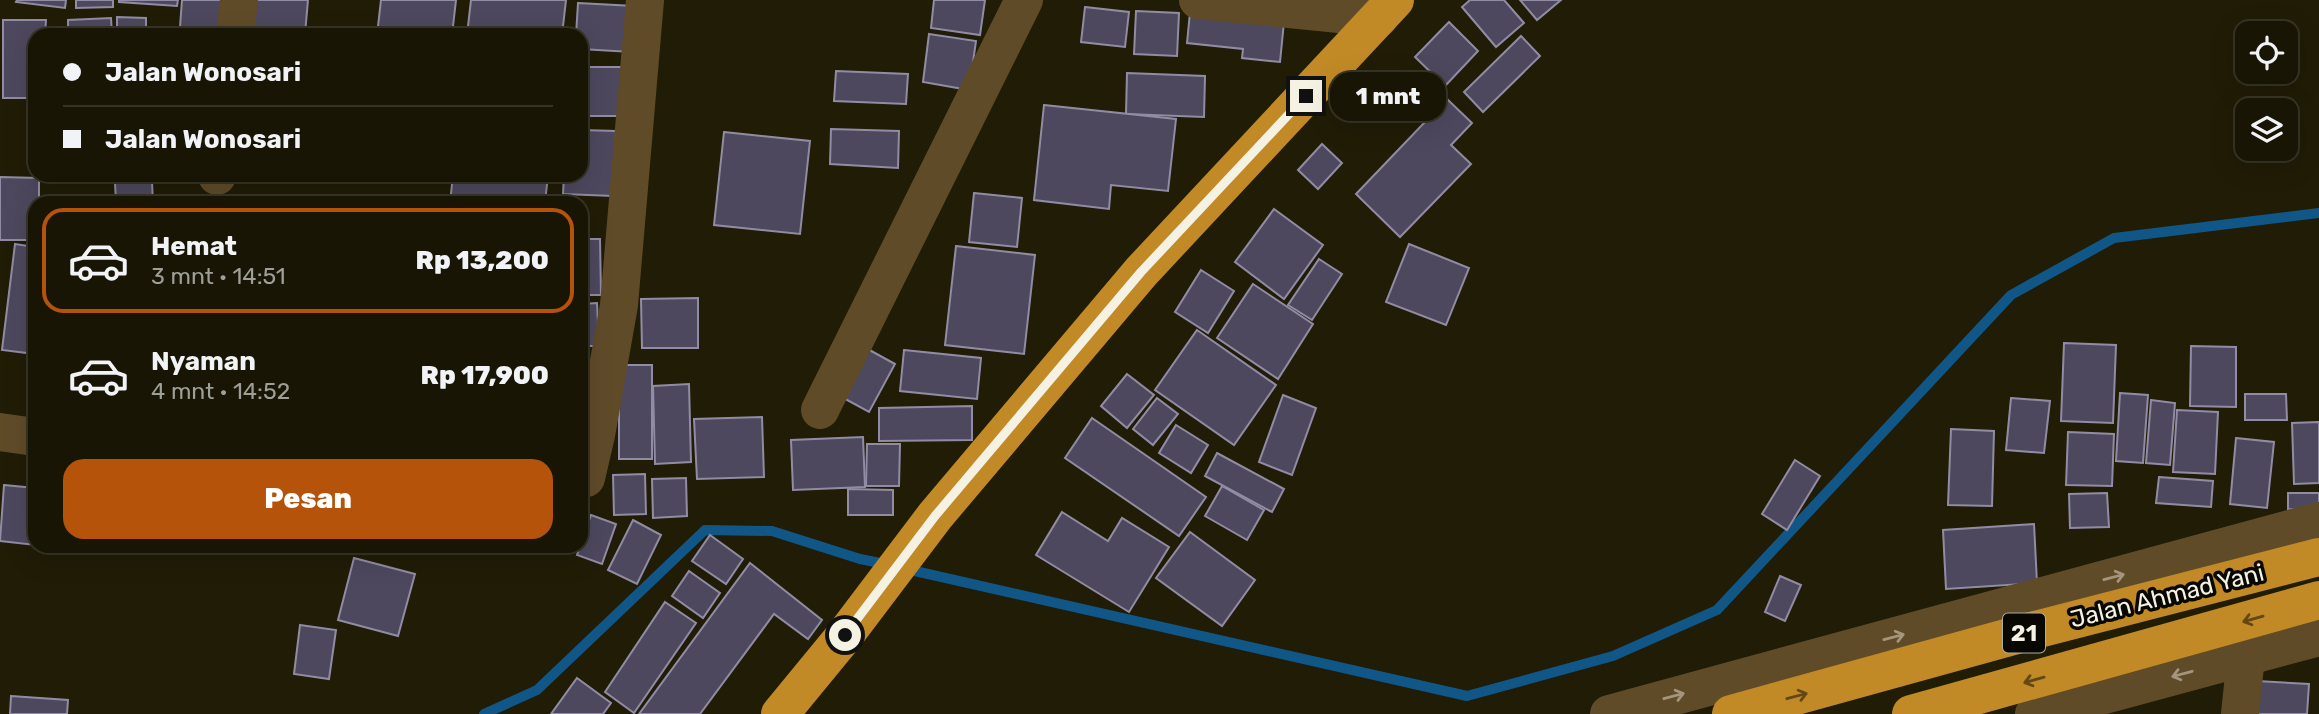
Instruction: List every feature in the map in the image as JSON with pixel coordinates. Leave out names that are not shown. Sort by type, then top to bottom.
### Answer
[{"type":"highway","points":[[780,714],[845,635],[935,516],[1141,272],[1387,9]]},
{"type":"highway","name":"Jalan Ahmad Yani","points":[[1731,714],[2031,631],[2319,556]]},
{"type":"highway","name":"Jalan Ahmad Yani","points":[[1911,714],[2319,600]]},
{"type":"street","points":[[236,28],[239,0]]},
{"type":"street","points":[[588,469],[619,305],[645,0]]},
{"type":"street","points":[[820,410],[1024,0]]},
{"type":"street","points":[[1198,0],[1387,9]]},
{"type":"street","points":[[0,432],[28,436]]},
{"type":"street","points":[[1609,714],[2319,521]]},
{"type":"street","points":[[2034,714],[2319,637]]},
{"type":"street","points":[[2240,714],[2246,656]]},
{"type":"building","points":[[66,0],[65,8],[16,2]]},
{"type":"building","points":[[76,0],[113,0],[113,7],[76,8]]},
{"type":"building","points":[[119,0],[178,0],[177,6]]},
{"type":"building","points":[[182,0],[230,0],[227,28],[180,27]]},
{"type":"building","points":[[242,0],[308,0],[306,28],[239,28]]},
{"type":"building","points":[[381,0],[456,0],[453,28],[378,28]]},
{"type":"building","points":[[471,0],[566,0],[563,28],[468,28]]},
{"type":"building","points":[[934,0],[985,0],[980,35],[931,28]]},
{"type":"building","points":[[1470,0],[1504,0],[1524,23],[1496,47],[1462,7]]},
{"type":"building","points":[[1520,0],[1561,0],[1537,20]]},
{"type":"building","points":[[1191,2],[1285,12],[1280,62],[1242,58],[1243,49],[1187,43]]},
{"type":"building","points":[[578,3],[634,6],[631,52],[588,49],[588,28],[576,28]]},
{"type":"building","points":[[1085,7],[1129,12],[1125,47],[1081,42]]},
{"type":"building","points":[[1136,11],[1179,13],[1177,56],[1134,54]]},
{"type":"building","points":[[117,17],[146,18],[146,28],[117,28]]},
{"type":"building","points":[[111,18],[112,28],[68,28],[68,20]]},
{"type":"building","points":[[3,20],[46,20],[45,28],[28,28],[28,98],[3,98]]},
{"type":"building","points":[[1449,22],[1478,51],[1445,86],[1415,57]]},
{"type":"building","points":[[929,34],[976,41],[969,90],[923,82]]},
{"type":"building","points":[[1521,36],[1540,56],[1483,112],[1464,92]]},
{"type":"building","points":[[588,67],[622,67],[622,116],[588,116]]},
{"type":"building","points":[[836,71],[908,74],[906,104],[834,101]]},
{"type":"building","points":[[1127,73],[1205,76],[1204,117],[1126,114]]},
{"type":"building","points":[[1447,99],[1472,123],[1451,145],[1471,164],[1400,237],[1356,194]]},
{"type":"building","points":[[1044,105],[1176,119],[1168,191],[1111,185],[1109,209],[1034,200]]},
{"type":"building","points":[[831,129],[899,131],[898,168],[830,164]]},
{"type":"building","points":[[588,130],[616,131],[613,196],[563,194],[564,182],[588,182]]},
{"type":"building","points":[[724,132],[810,141],[800,234],[714,225]]},
{"type":"building","points":[[1322,144],[1342,163],[1318,189],[1298,170]]},
{"type":"building","points":[[0,177],[28,178],[28,182],[39,182],[39,196],[28,196],[28,240],[0,240]]},
{"type":"building","points":[[152,182],[153,196],[116,196],[115,183]]},
{"type":"building","points":[[452,182],[547,182],[546,196],[451,196]]},
{"type":"building","points":[[974,193],[1022,198],[1017,247],[969,242]]},
{"type":"building","points":[[1274,209],[1323,245],[1284,299],[1235,262]]},
{"type":"building","points":[[588,239],[600,239],[601,295],[588,295]]},
{"type":"building","points":[[15,244],[28,246],[28,353],[2,350]]},
{"type":"building","points":[[1409,244],[1469,268],[1446,325],[1386,302]]},
{"type":"building","points":[[956,246],[1035,255],[1024,354],[945,345]]},
{"type":"building","points":[[1319,259],[1342,274],[1312,320],[1288,305]]},
{"type":"building","points":[[1201,270],[1234,291],[1208,333],[1175,312]]},
{"type":"building","points":[[1253,284],[1313,324],[1278,379],[1217,338]]},
{"type":"building","points":[[698,298],[698,348],[642,348],[641,299]]},
{"type":"building","points":[[597,303],[599,346],[588,346],[588,304]]},
{"type":"building","points":[[1197,330],[1276,385],[1234,445],[1155,390]]},
{"type":"building","points":[[2064,343],[2116,345],[2113,423],[2061,421]]},
{"type":"building","points":[[2191,346],[2236,347],[2236,407],[2190,406]]},
{"type":"building","points":[[864,347],[895,364],[869,412],[838,395]]},
{"type":"building","points":[[904,350],[981,358],[977,399],[900,391]]},
{"type":"building","points":[[619,365],[652,365],[652,459],[619,459]]},
{"type":"building","points":[[1127,374],[1154,395],[1127,428],[1101,406]]},
{"type":"building","points":[[689,384],[691,462],[655,464],[653,386]]},
{"type":"building","points":[[2120,393],[2148,395],[2143,463],[2116,461]]},
{"type":"building","points":[[2245,394],[2286,394],[2287,420],[2245,420]]},
{"type":"building","points":[[1283,395],[1316,408],[1292,475],[1259,462]]},
{"type":"building","points":[[1157,398],[1178,414],[1153,445],[1133,429]]},
{"type":"building","points":[[2011,398],[2050,401],[2044,453],[2006,450]]},
{"type":"building","points":[[2151,400],[2175,403],[2170,465],[2146,463]]},
{"type":"building","points":[[972,406],[972,440],[879,441],[879,408]]},
{"type":"building","points":[[2177,410],[2218,412],[2215,474],[2173,472]]},
{"type":"building","points":[[762,417],[764,477],[697,479],[694,419]]},
{"type":"building","points":[[1092,418],[1206,497],[1179,536],[1065,458]]},
{"type":"building","points":[[2319,422],[2319,483],[2294,484],[2292,423]]},
{"type":"building","points":[[1176,425],[1208,445],[1191,473],[1159,453]]},
{"type":"building","points":[[1951,429],[1994,431],[1992,506],[1948,505]]},
{"type":"building","points":[[2068,432],[2114,434],[2112,486],[2066,485]]},
{"type":"building","points":[[863,437],[865,487],[793,490],[791,440]]},
{"type":"building","points":[[2236,438],[2274,442],[2267,508],[2230,504]]},
{"type":"building","points":[[867,444],[900,444],[899,486],[866,486]]},
{"type":"building","points":[[1217,453],[1284,489],[1272,512],[1205,476]]},
{"type":"building","points":[[1795,460],[1820,476],[1787,530],[1762,514]]},
{"type":"building","points":[[645,474],[646,514],[614,515],[613,475]]},
{"type":"building","points":[[2159,477],[2213,481],[2211,507],[2156,503]]},
{"type":"building","points":[[686,478],[687,516],[653,518],[652,479]]},
{"type":"building","points":[[4,485],[28,487],[28,544],[0,541]]},
{"type":"building","points":[[1222,486],[1264,510],[1247,540],[1205,516]]},
{"type":"building","points":[[848,489],[893,490],[893,515],[848,515]]},
{"type":"building","points":[[2107,493],[2109,527],[2070,528],[2069,494]]},
{"type":"building","points":[[2288,493],[2319,493],[2319,510],[2288,509]]},
{"type":"building","points":[[1062,512],[1108,541],[1122,518],[1169,547],[1129,612],[1036,555]]},
{"type":"building","points":[[591,515],[616,524],[602,564],[577,555],[588,553],[588,524]]},
{"type":"building","points":[[633,520],[661,535],[637,584],[608,570]]},
{"type":"building","points":[[2034,524],[2037,583],[1946,589],[1943,530]]},
{"type":"building","points":[[1190,532],[1255,580],[1222,626],[1156,578]]},
{"type":"building","points":[[710,535],[743,559],[726,584],[692,561]]},
{"type":"building","points":[[354,558],[415,574],[398,636],[338,620]]},
{"type":"building","points":[[750,563],[822,620],[808,639],[774,614],[700,714],[639,714]]},
{"type":"building","points":[[689,571],[720,593],[703,618],[672,596]]},
{"type":"building","points":[[1780,576],[1801,585],[1785,621],[1765,612]]},
{"type":"building","points":[[665,602],[696,623],[634,713],[605,692]]},
{"type":"building","points":[[300,625],[336,630],[329,679],[294,674]]},
{"type":"building","points":[[577,678],[611,703],[603,714],[551,714]]},
{"type":"building","points":[[2257,681],[2309,684],[2307,714],[2255,714]]},
{"type":"building","points":[[11,696],[68,700],[67,714],[10,714]]},
{"type":"waterway","points":[[906,569],[1467,696],[1613,656],[1717,610],[2011,295],[2114,238],[2319,213]]},
{"type":"waterway","points":[[484,714],[537,690],[705,530],[772,531],[860,559],[890,565]]},
{"type":"route","points":[[845,635],[935,516],[1141,272],[1306,96]]}]
